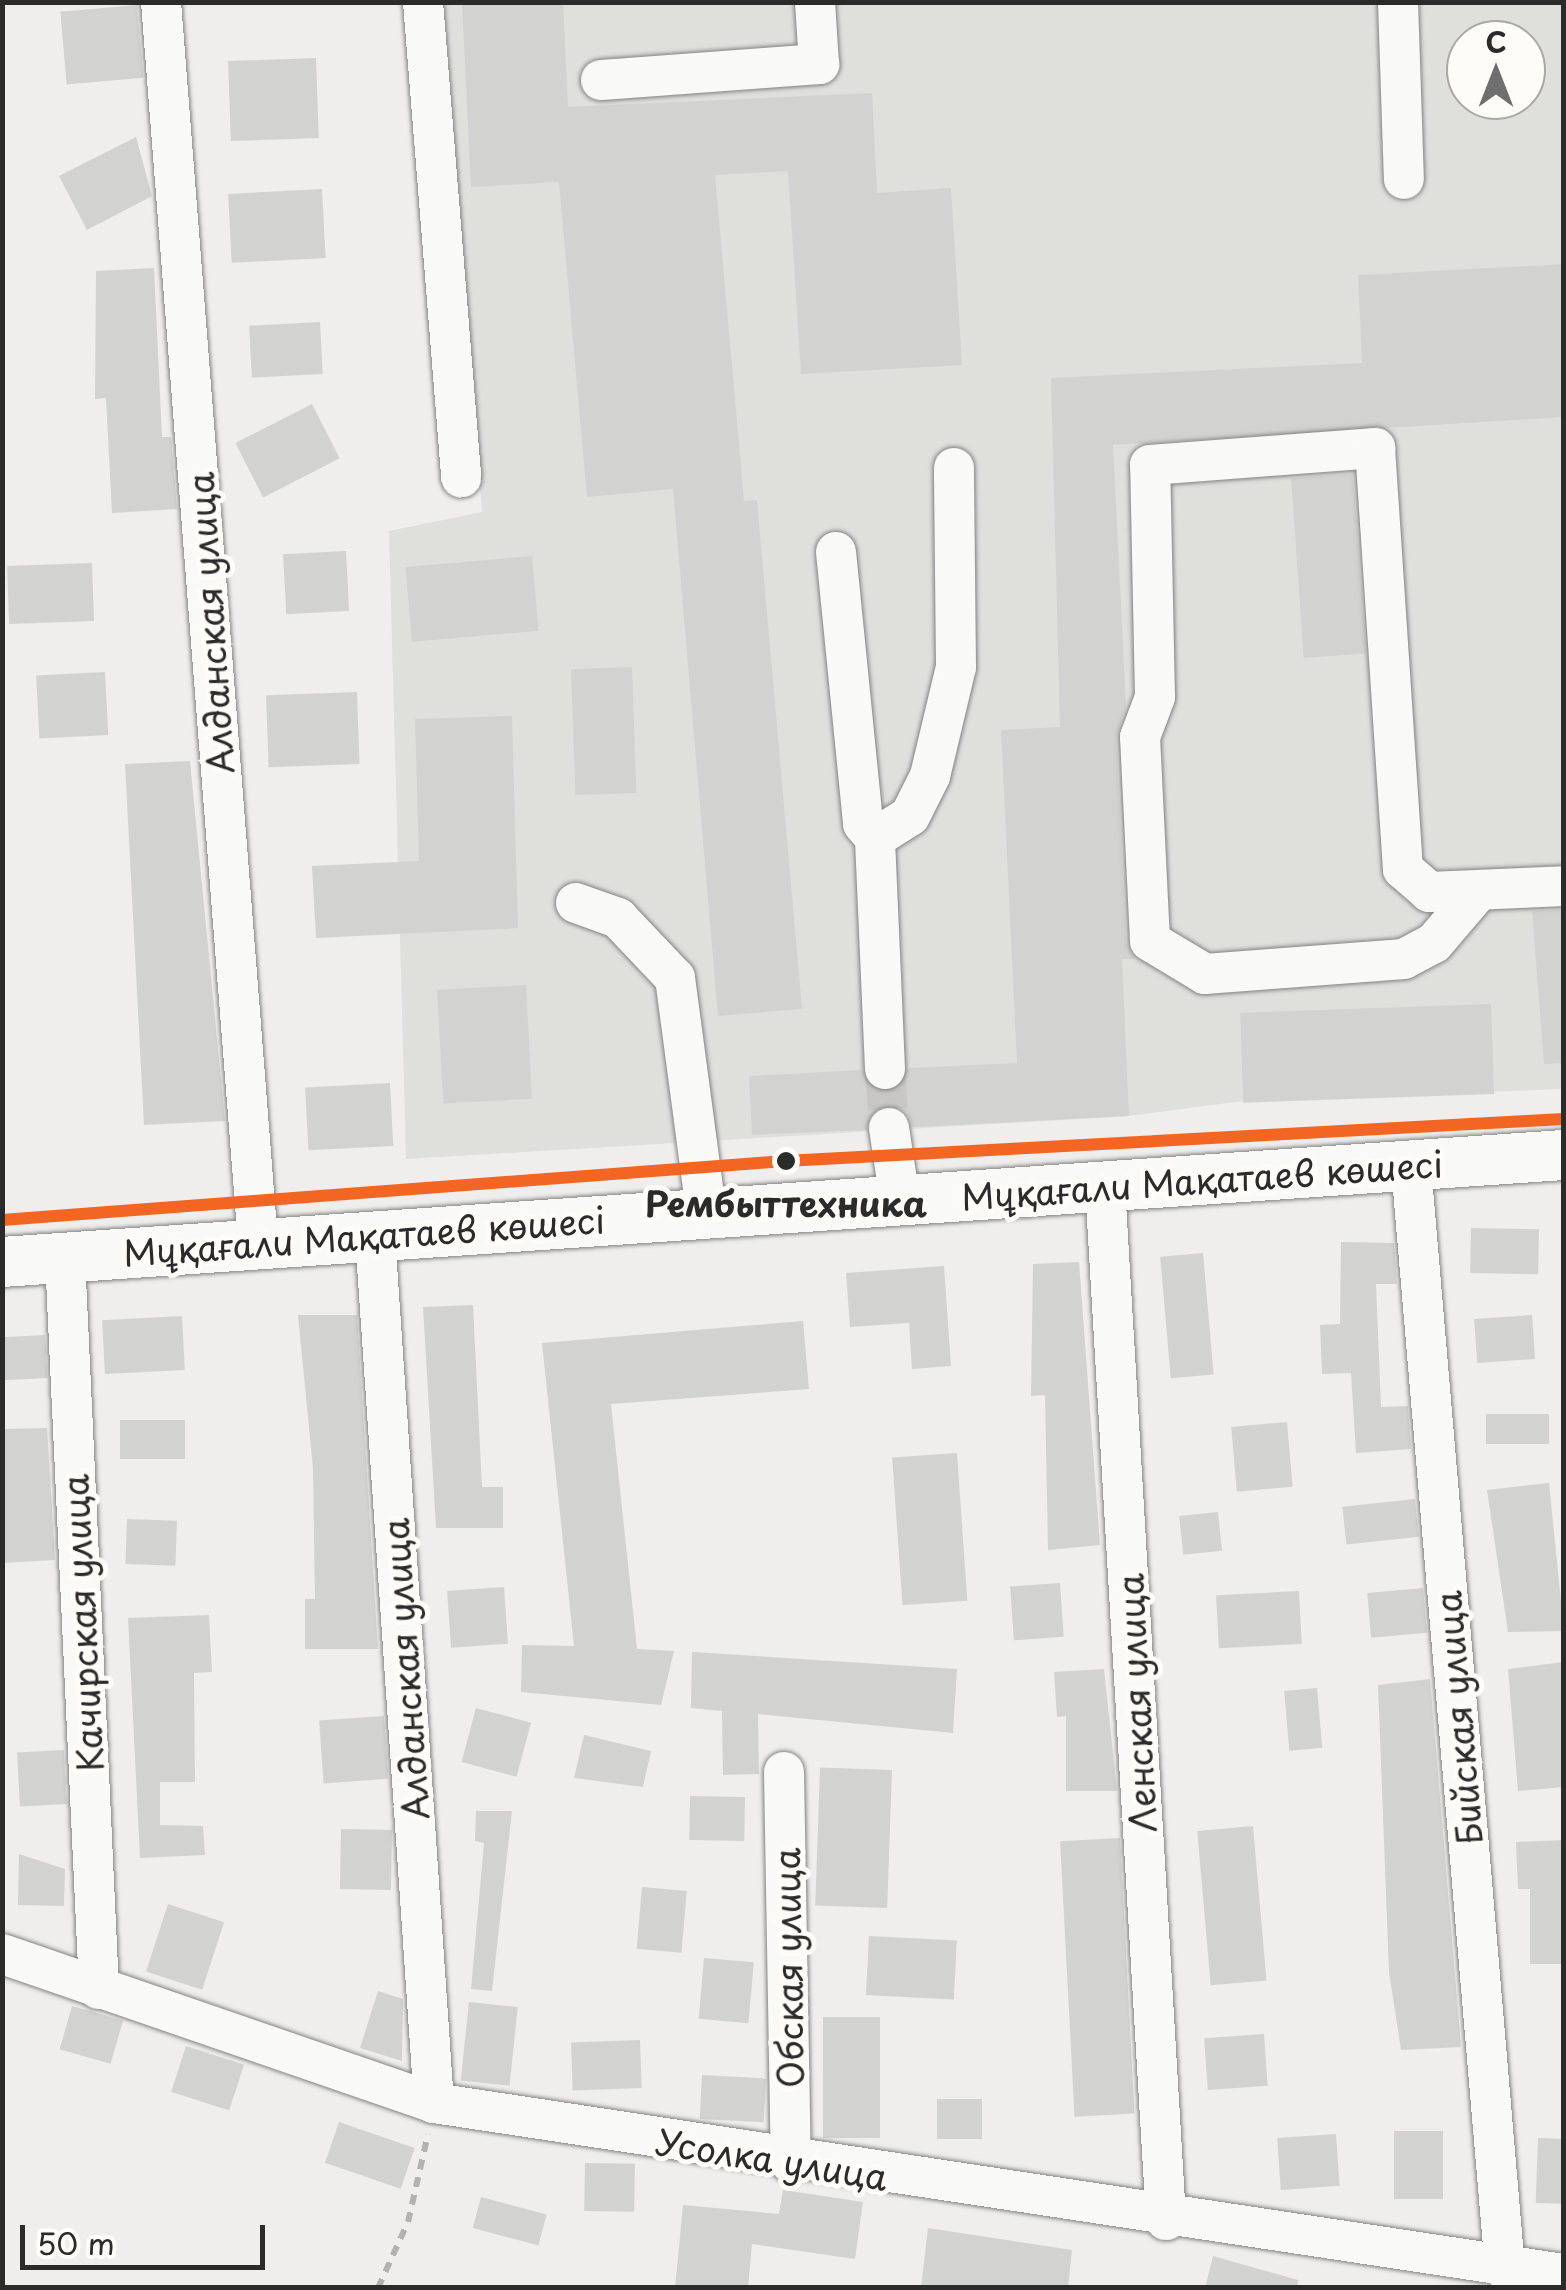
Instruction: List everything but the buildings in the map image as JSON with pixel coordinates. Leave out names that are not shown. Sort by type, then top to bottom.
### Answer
[{"type":"main road","name":"Мұқағали Мақатаев көшесі","points":[[2,1262],[706,1210],[1564,1156]]},
{"type":"street","name":"Алданская улица","points":[[161,2],[258,1244]]},
{"type":"street","points":[[423,2],[462,478]]},
{"type":"street","points":[[601,80],[819,64],[815,2]]},
{"type":"street","points":[[1398,2],[1404,178]]},
{"type":"street","points":[[1475,894],[1434,943],[1404,958],[1205,974],[1150,941],[1140,737],[1155,697],[1150,465],[1376,448],[1403,868],[1429,892],[1475,894],[1564,886]]},
{"type":"street","points":[[875,838],[910,816],[930,776],[956,667],[954,468]]},
{"type":"street","points":[[836,552],[863,824],[875,838],[885,1069]]},
{"type":"street","points":[[576,903],[618,918],[675,978],[706,1210]]},
{"type":"street","points":[[889,1128],[900,1200]]},
{"type":"street","name":"Бийская улица","points":[[1411,1166],[1505,2270]]},
{"type":"street","name":"Ленская улица","points":[[1105,1186],[1166,2220]]},
{"type":"street","name":"Алданская улица","points":[[375,1236],[434,2103]]},
{"type":"street","name":"Качирская улица","points":[[65,1258],[99,1989]]},
{"type":"street","name":"Обская улица","points":[[784,1772],[792,2163]]},
{"type":"street","name":"Усолка улица","points":[[2,1954],[434,2103],[1166,2220],[1505,2270],[1564,2274]]},
{"type":"path","points":[[378,2288],[408,2222],[434,2103]]},
{"type":"shaded area","points":[[444,3],[1563,3],[1563,1089],[1243,1101],[1129,1116],[406,1159],[389,531],[482,512]]},
{"type":"tunnel","points":[[885,1069],[889,1128]]},
{"type":"transit line","points":[[2,1220],[785,1161],[1564,1119]]},
{"type":"place","name":"Рембыттехника","points":[[786,1161]]}]
